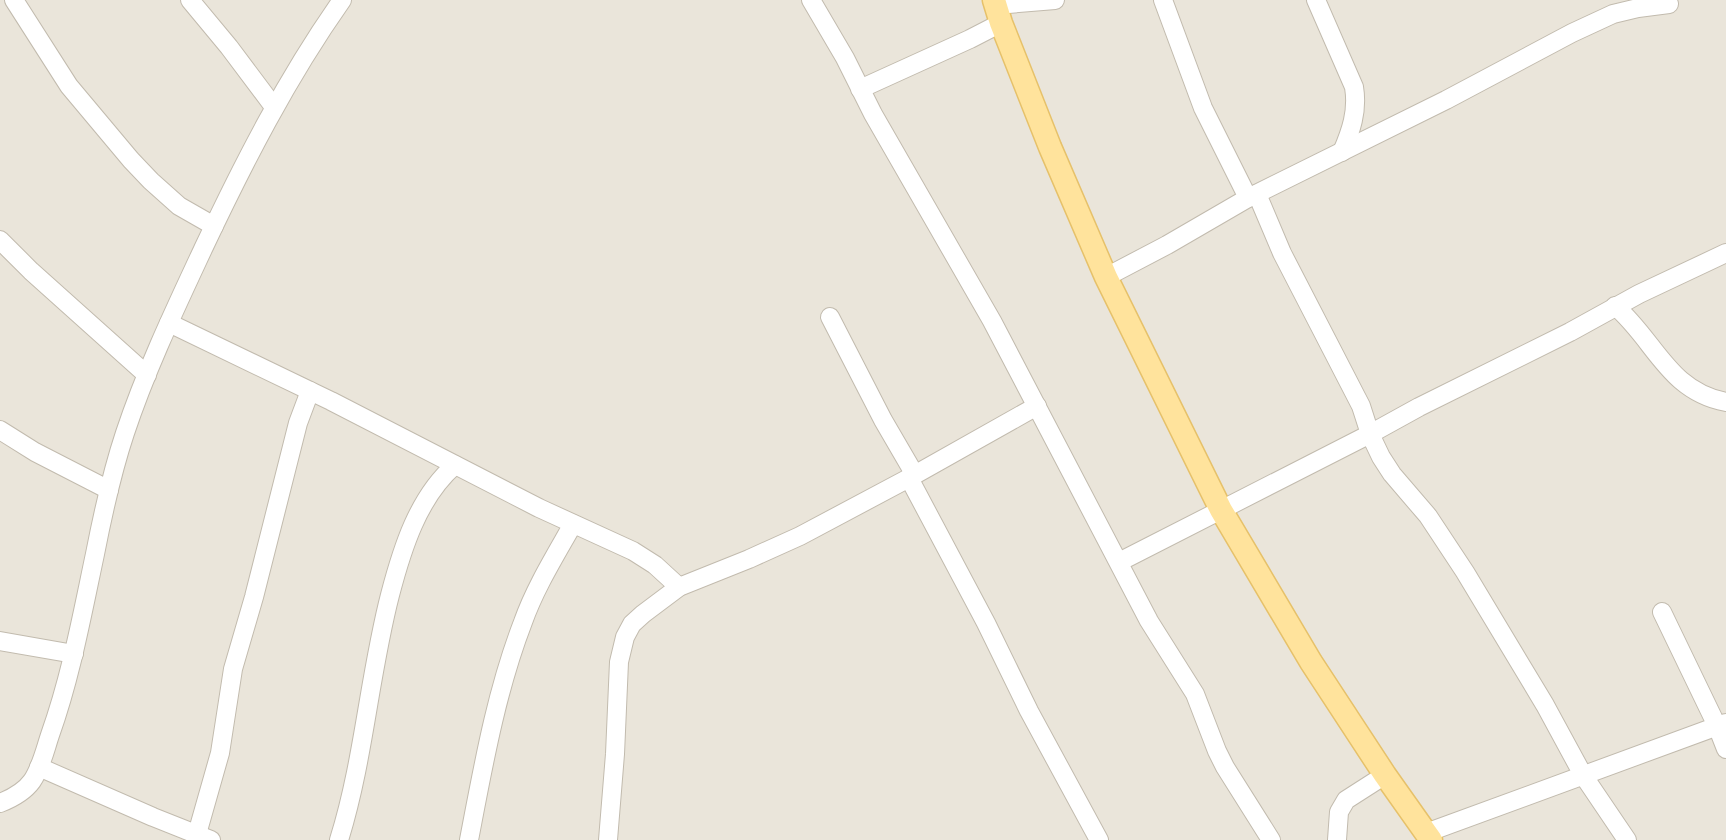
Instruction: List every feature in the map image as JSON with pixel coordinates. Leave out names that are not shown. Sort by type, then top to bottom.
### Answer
[{"type":"main road","points":[[997,9],[1050,147],[1106,277],[1221,510],[1311,662],[1385,775],[1429,837]]},
{"type":"street","points":[[14,0],[69,86],[131,160],[179,206],[214,226]]},
{"type":"street","points":[[190,0],[234,53],[274,107]]},
{"type":"street","points":[[0,803],[23,792],[33,780],[39,767],[65,691],[109,490],[125,433],[169,323],[232,186],[274,107],[342,0]]},
{"type":"street","points":[[811,0],[845,58],[878,122],[992,321],[1149,621],[1195,694],[1225,767],[1271,840]]},
{"type":"street","points":[[860,89],[970,39],[997,9],[1055,0]]},
{"type":"street","points":[[1163,0],[1203,108],[1252,196],[1361,406],[1370,434],[1381,457],[1428,516],[1490,610],[1583,775],[1627,840]]},
{"type":"street","points":[[1316,0],[1354,87],[1356,99],[1352,127],[1342,152]]},
{"type":"street","points":[[1106,277],[1167,245],[1252,196],[1446,100],[1555,42],[1613,14],[1638,8],[1670,4]]},
{"type":"street","points":[[0,240],[30,271],[147,375]]},
{"type":"street","points":[[1119,562],[1370,434],[1418,407],[1570,332],[1615,306],[1726,253]]},
{"type":"street","points":[[1615,306],[1636,326],[1658,358],[1681,380],[1706,396],[1726,402]]},
{"type":"street","points":[[830,317],[1029,711],[1099,840]]},
{"type":"street","points":[[169,323],[310,390],[455,465],[644,557],[680,587]]},
{"type":"street","points":[[39,767],[204,837],[235,659],[254,597],[298,423],[310,390]]},
{"type":"street","points":[[608,840],[621,650],[632,624],[680,587],[800,536],[912,477],[1037,406]]},
{"type":"street","points":[[0,430],[35,452],[109,490]]},
{"type":"street","points":[[339,840],[354,780],[384,620],[404,546],[423,505],[440,479],[455,465]]},
{"type":"street","points":[[469,840],[493,726],[515,644],[533,599],[573,524]]},
{"type":"street","points":[[1662,612],[1722,725],[1726,749]]},
{"type":"street","points":[[0,641],[74,654]]},
{"type":"street","points":[[1429,837],[1583,775],[1722,725]]},
{"type":"street","points":[[1337,840],[1339,812],[1346,800],[1385,775]]},
{"type":"shaded area","points":[[0,0],[1726,0],[1726,840],[0,840]]}]
